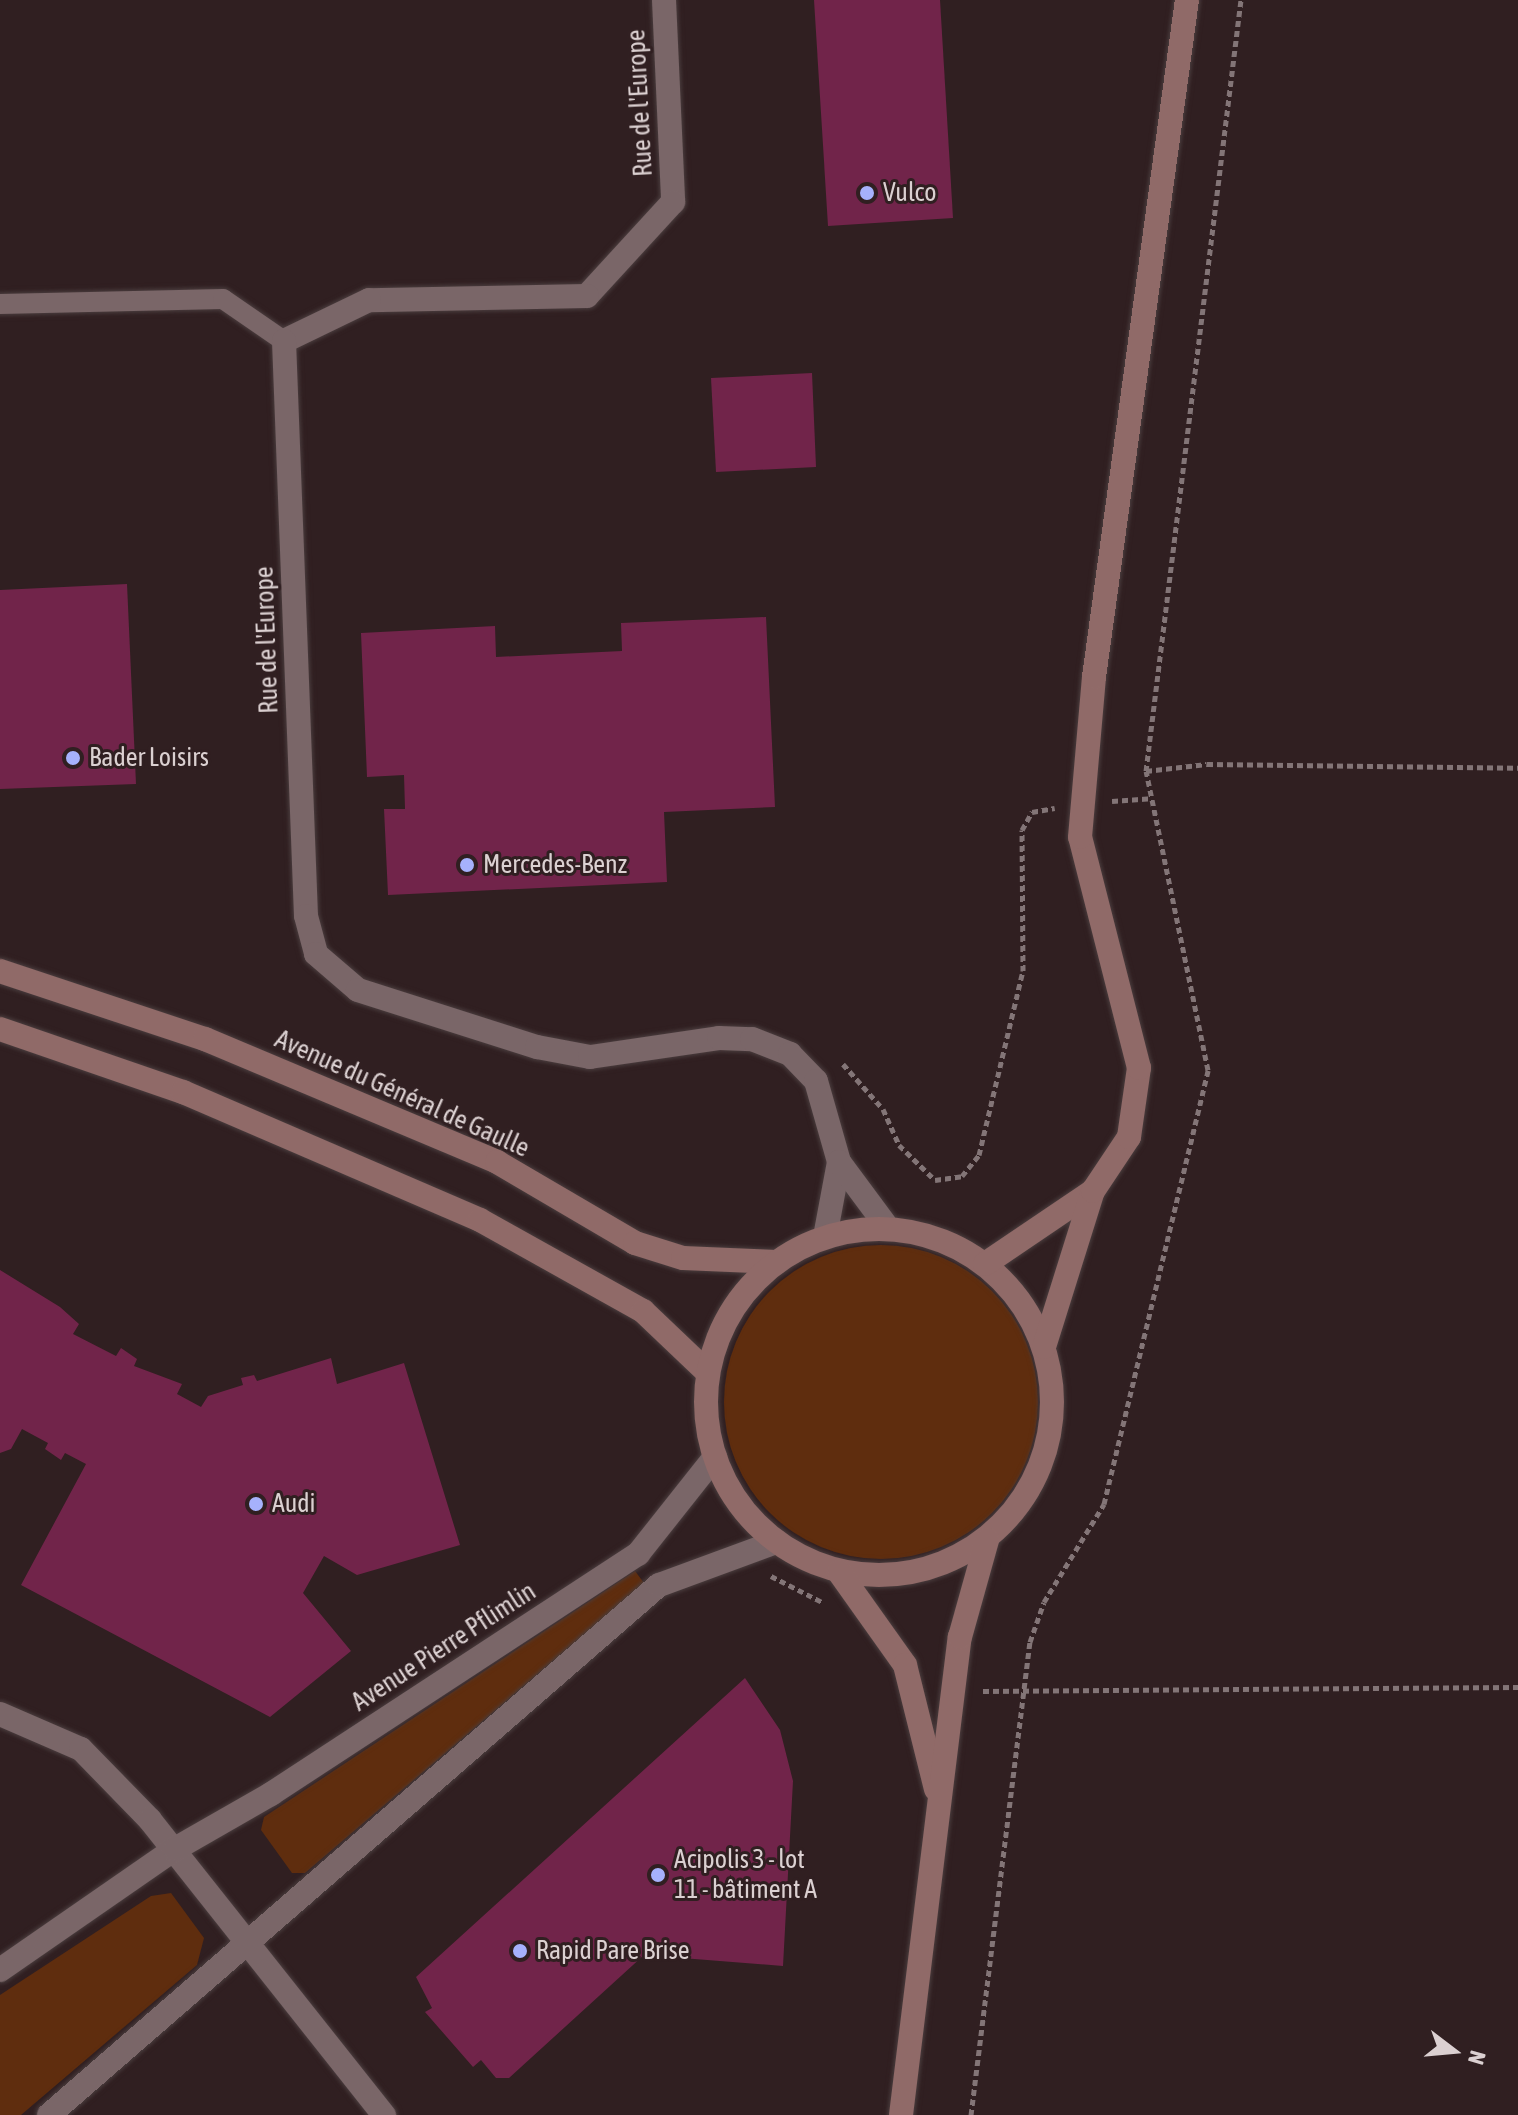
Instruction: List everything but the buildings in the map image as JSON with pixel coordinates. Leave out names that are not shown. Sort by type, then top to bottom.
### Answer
[{"type":"main road","points":[[1044,1347],[1093,1191],[1129,1137],[1139,1068],[1080,837],[1187,0]]},
{"type":"main road","name":"Avenue du Général de Gaulle","points":[[0,971],[205,1039],[497,1162],[635,1243],[683,1258],[777,1262]]},
{"type":"main road","points":[[0,1029],[183,1092],[480,1220],[643,1311],[706,1371]]},
{"type":"main road","points":[[985,1264],[1093,1191]]},
{"type":"main road","points":[[888,1228],[934,1237],[985,1264],[1011,1288],[1044,1347],[1054,1398],[1047,1448],[1012,1516],[987,1540],[921,1572],[839,1572],[776,1542],[734,1498],[715,1457],[706,1371],[729,1315],[777,1262],[825,1237],[888,1228]]},
{"type":"main road","points":[[901,2115],[938,1800],[957,1692],[960,1637],[987,1540]]},
{"type":"main road","points":[[839,1572],[905,1665],[938,1800]]},
{"type":"street","name":"Rue de l'Europe","points":[[664,0],[673,202],[587,296],[369,300],[284,341],[306,916],[316,954],[358,990],[550,1050],[590,1057],[696,1037],[765,1044],[790,1054],[816,1081],[839,1162],[888,1228]]},
{"type":"street","name":"Rue de l'Europe","points":[[825,1237],[839,1162]]},
{"type":"street","name":"Avenue Pierre Pflimlin","points":[[0,1970],[175,1849],[271,1794],[638,1554],[715,1457]]},
{"type":"street","points":[[49,2115],[251,1943],[659,1585],[776,1542]]},
{"type":"street","points":[[0,1714],[81,1749],[175,1849],[384,2115]]},
{"type":"lane","points":[[0,304],[223,299],[284,341]]},
{"type":"path","points":[[1146,771],[1207,764],[1518,768]]},
{"type":"path","points":[[899,1145],[935,1180],[962,1176],[979,1155],[1023,971],[1022,830],[1032,812],[1151,798]]},
{"type":"path","points":[[756,1577],[770,1576],[831,1608]]},
{"type":"path","points":[[957,1692],[1518,1687]]},
{"type":"shaded area","points":[[881,1245],[912,1248],[941,1257],[968,1272],[992,1291],[1011,1315],[1026,1342],[1035,1371],[1038,1402],[1035,1433],[1026,1462],[1011,1489],[992,1513],[968,1532],[941,1547],[912,1556],[881,1559],[850,1556],[821,1547],[794,1532],[770,1513],[751,1489],[736,1462],[727,1433],[724,1402],[727,1371],[736,1342],[751,1315],[770,1291],[794,1272],[821,1257],[850,1248]]},
{"type":"shaded area","points":[[635,1571],[644,1583],[305,1873],[292,1873],[261,1830],[264,1817]]},
{"type":"shaded area","points":[[171,1893],[204,1938],[197,1965],[21,2115],[0,2115],[0,1995],[151,1896]]},
{"type":"place","name":"Vulco","points":[[867,193]]},
{"type":"place","name":"Bader Loisirs","points":[[73,758]]},
{"type":"place","name":"Mercedes-Benz","points":[[467,865]]},
{"type":"place","name":"Audi","points":[[256,1504]]},
{"type":"place","name":"Acipolis 3 - lot 11 - bâtiment A","points":[[658,1875]]},
{"type":"place","name":"Rapid Pare Brise","points":[[520,1951]]}]
